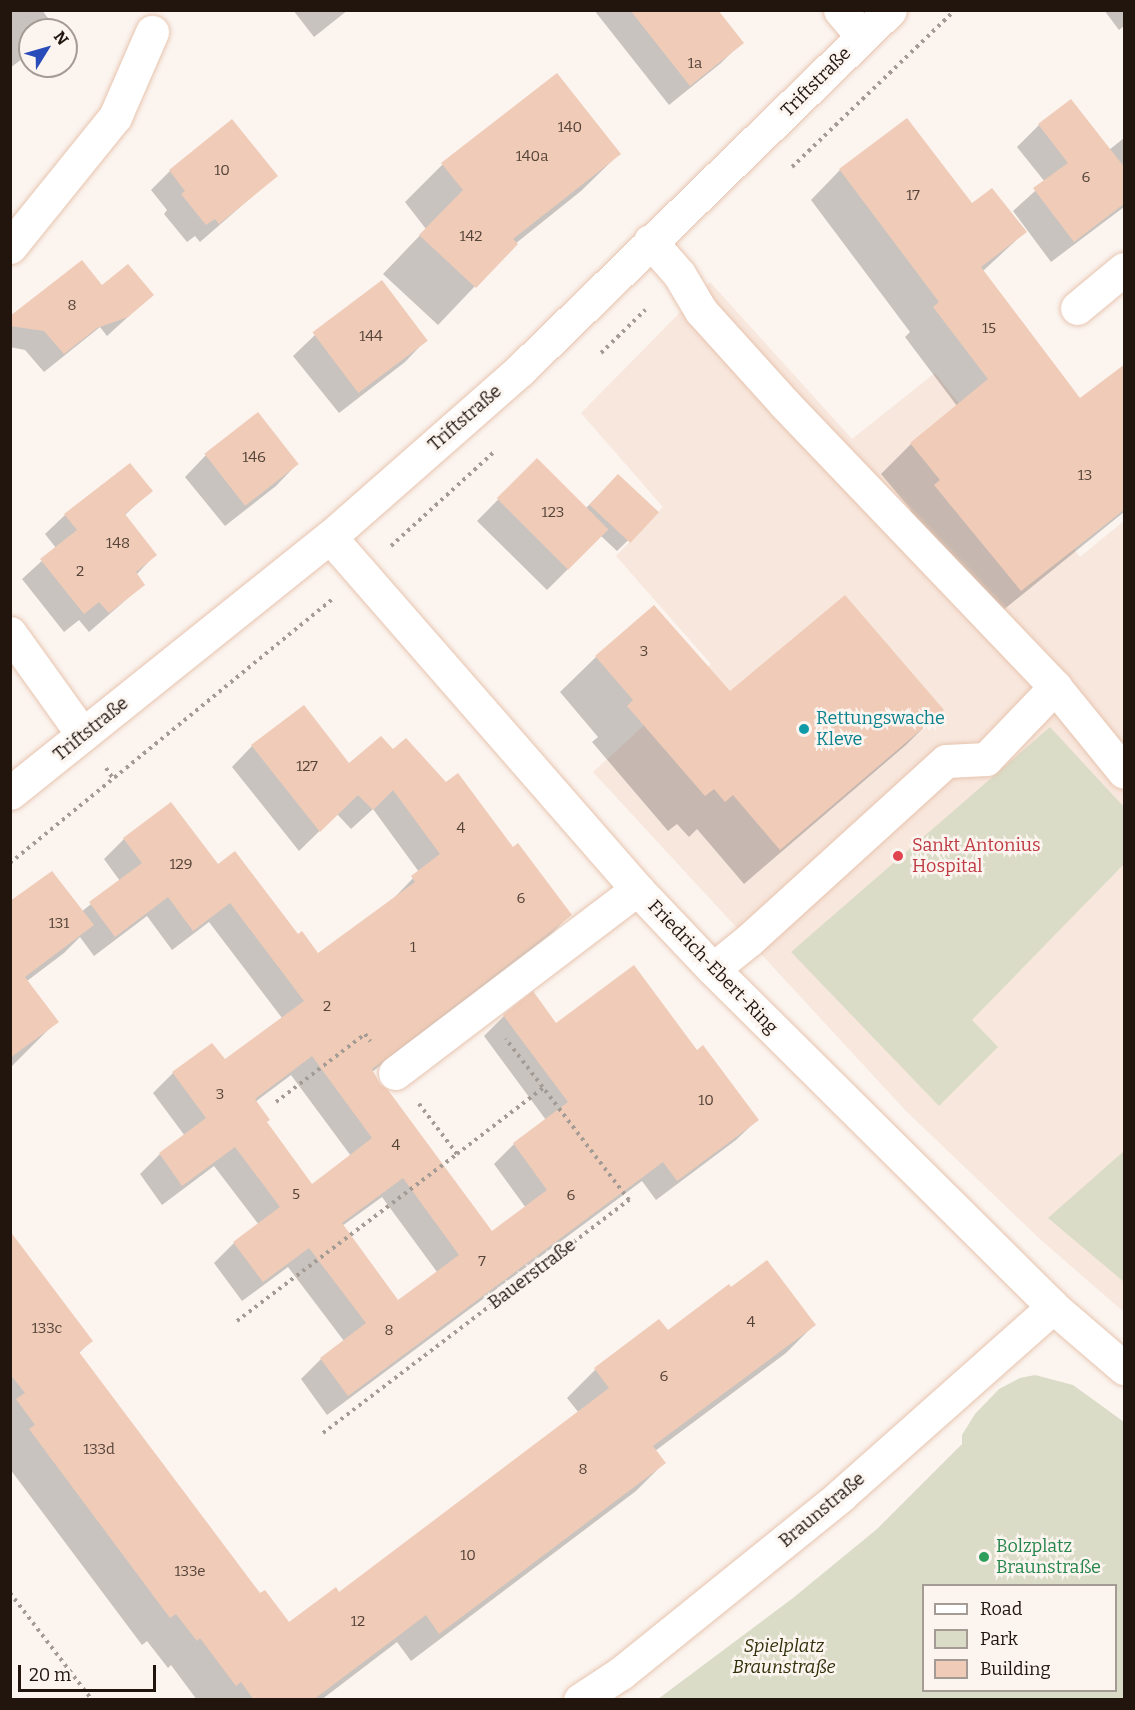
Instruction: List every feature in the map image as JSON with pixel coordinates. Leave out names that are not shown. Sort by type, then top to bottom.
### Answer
[{"type":"street","points":[[840,10],[862,36]]},
{"type":"street","name":"Triftstraße","points":[[10,793],[330,537],[520,370],[890,10]]},
{"type":"street","points":[[10,247],[115,117],[152,32]]},
{"type":"street","points":[[650,242],[679,274],[701,311],[784,405],[1055,687],[1125,772]]},
{"type":"street","points":[[1077,308],[1125,269]]},
{"type":"street","name":"Friedrich-Ebert-Ring","points":[[330,537],[637,889],[713,969],[1053,1307],[1125,1368]]},
{"type":"street","points":[[10,633],[83,735]]},
{"type":"street","points":[[713,969],[750,940],[946,761],[986,759],[1055,687]]},
{"type":"street","points":[[395,1073],[637,889]]},
{"type":"street","name":"Braunstraße","points":[[580,1700],[621,1673],[840,1496],[1053,1307]]},
{"type":"path","name":"Bauerstraße","points":[[323,1433],[629,1200],[482,1007]]},
{"type":"path","points":[[276,1102],[365,1034],[457,1154]]},
{"type":"path","points":[[237,1321],[543,1088]]},
{"type":"path","points":[[10,1593],[92,1700]]},
{"type":"path","points":[[10,1604],[16,1600]]},
{"type":"shaded area","name":"Sankt Antonius Hospital","points":[[710,282],[852,439],[935,373],[1080,557],[1124,521],[1124,1312],[1041,1240],[906,1111],[593,772],[711,664],[616,556],[663,507],[581,413]]},
{"type":"green space","points":[[1050,727],[1124,807],[1124,864],[972,1020],[998,1047],[939,1106],[791,952]]},
{"type":"green space","points":[[1124,1151],[1124,1282],[1048,1218]]},
{"type":"green space","name":"Bolzplatz Braunstraße","points":[[1035,1375],[1073,1385],[1124,1422],[1124,1699],[658,1699],[793,1598],[877,1529],[962,1444],[962,1435],[975,1414],[999,1389],[1020,1378]]},
{"type":"building","points":[[630,10],[718,10],[744,43],[690,86]]},
{"type":"building","points":[[557,73],[621,154],[513,239],[518,244],[476,288],[419,235],[463,190],[441,163]]},
{"type":"building","points":[[1071,99],[1125,168],[1125,203],[1074,242],[1033,188],[1068,163],[1038,124]]},
{"type":"building","points":[[907,118],[972,203],[992,188],[1027,232],[981,267],[1080,398],[1125,364],[1125,509],[1021,591],[934,485],[940,480],[910,443],[988,379],[933,307],[939,302],[839,169]]},
{"type":"building","points":[[232,119],[278,176],[219,224],[215,219],[206,225],[181,194],[185,191],[169,170]]},
{"type":"building","points":[[82,260],[102,285],[128,264],[154,295],[128,317],[97,328],[64,354],[44,331],[10,326],[10,316]]},
{"type":"building","points":[[382,280],[428,341],[358,393],[313,332]]},
{"type":"building","points":[[258,412],[299,464],[245,506],[204,454]]},
{"type":"building","points":[[537,458],[608,529],[568,570],[497,498]]},
{"type":"building","points":[[130,463],[153,491],[125,514],[157,555],[136,572],[145,585],[109,613],[99,602],[84,614],[40,559],[77,530],[64,514]]},
{"type":"building","points":[[618,474],[659,512],[630,543],[589,505]]},
{"type":"building","name":"Rettungswache Kleve","points":[[845,595],[944,710],[780,850],[733,795],[725,802],[714,789],[705,796],[627,706],[633,700],[595,656],[654,605],[730,691]]},
{"type":"building","points":[[304,705],[349,763],[381,736],[393,749],[406,738],[446,782],[458,773],[513,847],[518,843],[572,915],[372,1069],[380,1084],[388,1090],[492,1231],[547,1190],[513,1143],[568,1102],[503,1015],[533,991],[556,1023],[634,965],[697,1050],[703,1045],[759,1120],[677,1181],[663,1162],[348,1396],[320,1358],[366,1323],[309,1248],[263,1282],[233,1242],[280,1207],[235,1147],[182,1186],[159,1153],[206,1118],[172,1072],[212,1043],[225,1059],[304,1001],[230,903],[193,931],[168,897],[115,937],[89,902],[142,863],[123,838],[171,802],[218,864],[235,851],[298,934],[302,931],[318,953],[415,882],[411,876],[440,854],[393,790],[373,810],[358,795],[320,832],[251,745]],"holes":[[[312,1056],[372,1138],[312,1184],[267,1122],[270,1120],[255,1099]],[[403,1178],[459,1255],[398,1300],[342,1223]]]},
{"type":"building","points":[[52,871],[94,925],[25,977],[59,1022],[10,1058],[10,901]]},
{"type":"building","points":[[10,1231],[93,1341],[79,1352],[260,1593],[265,1590],[289,1622],[336,1587],[339,1592],[609,1388],[594,1368],[659,1319],[668,1330],[729,1284],[731,1287],[767,1260],[816,1325],[653,1446],[666,1463],[439,1634],[426,1615],[313,1700],[254,1700],[241,1682],[236,1686],[200,1638],[197,1641],[176,1614],[170,1618],[29,1429],[35,1425],[16,1399],[25,1393],[10,1374]]},
{"type":"place","name":"Rettungswache Kleve","points":[[804,729]]},
{"type":"place","name":"Sankt Antonius Hospital","points":[[898,856]]},
{"type":"place","name":"Bolzplatz Braunstraße","points":[[984,1557]]},
{"type":"park label","name":"Spielplatz Braunstraße","points":[[784,1657]]}]
